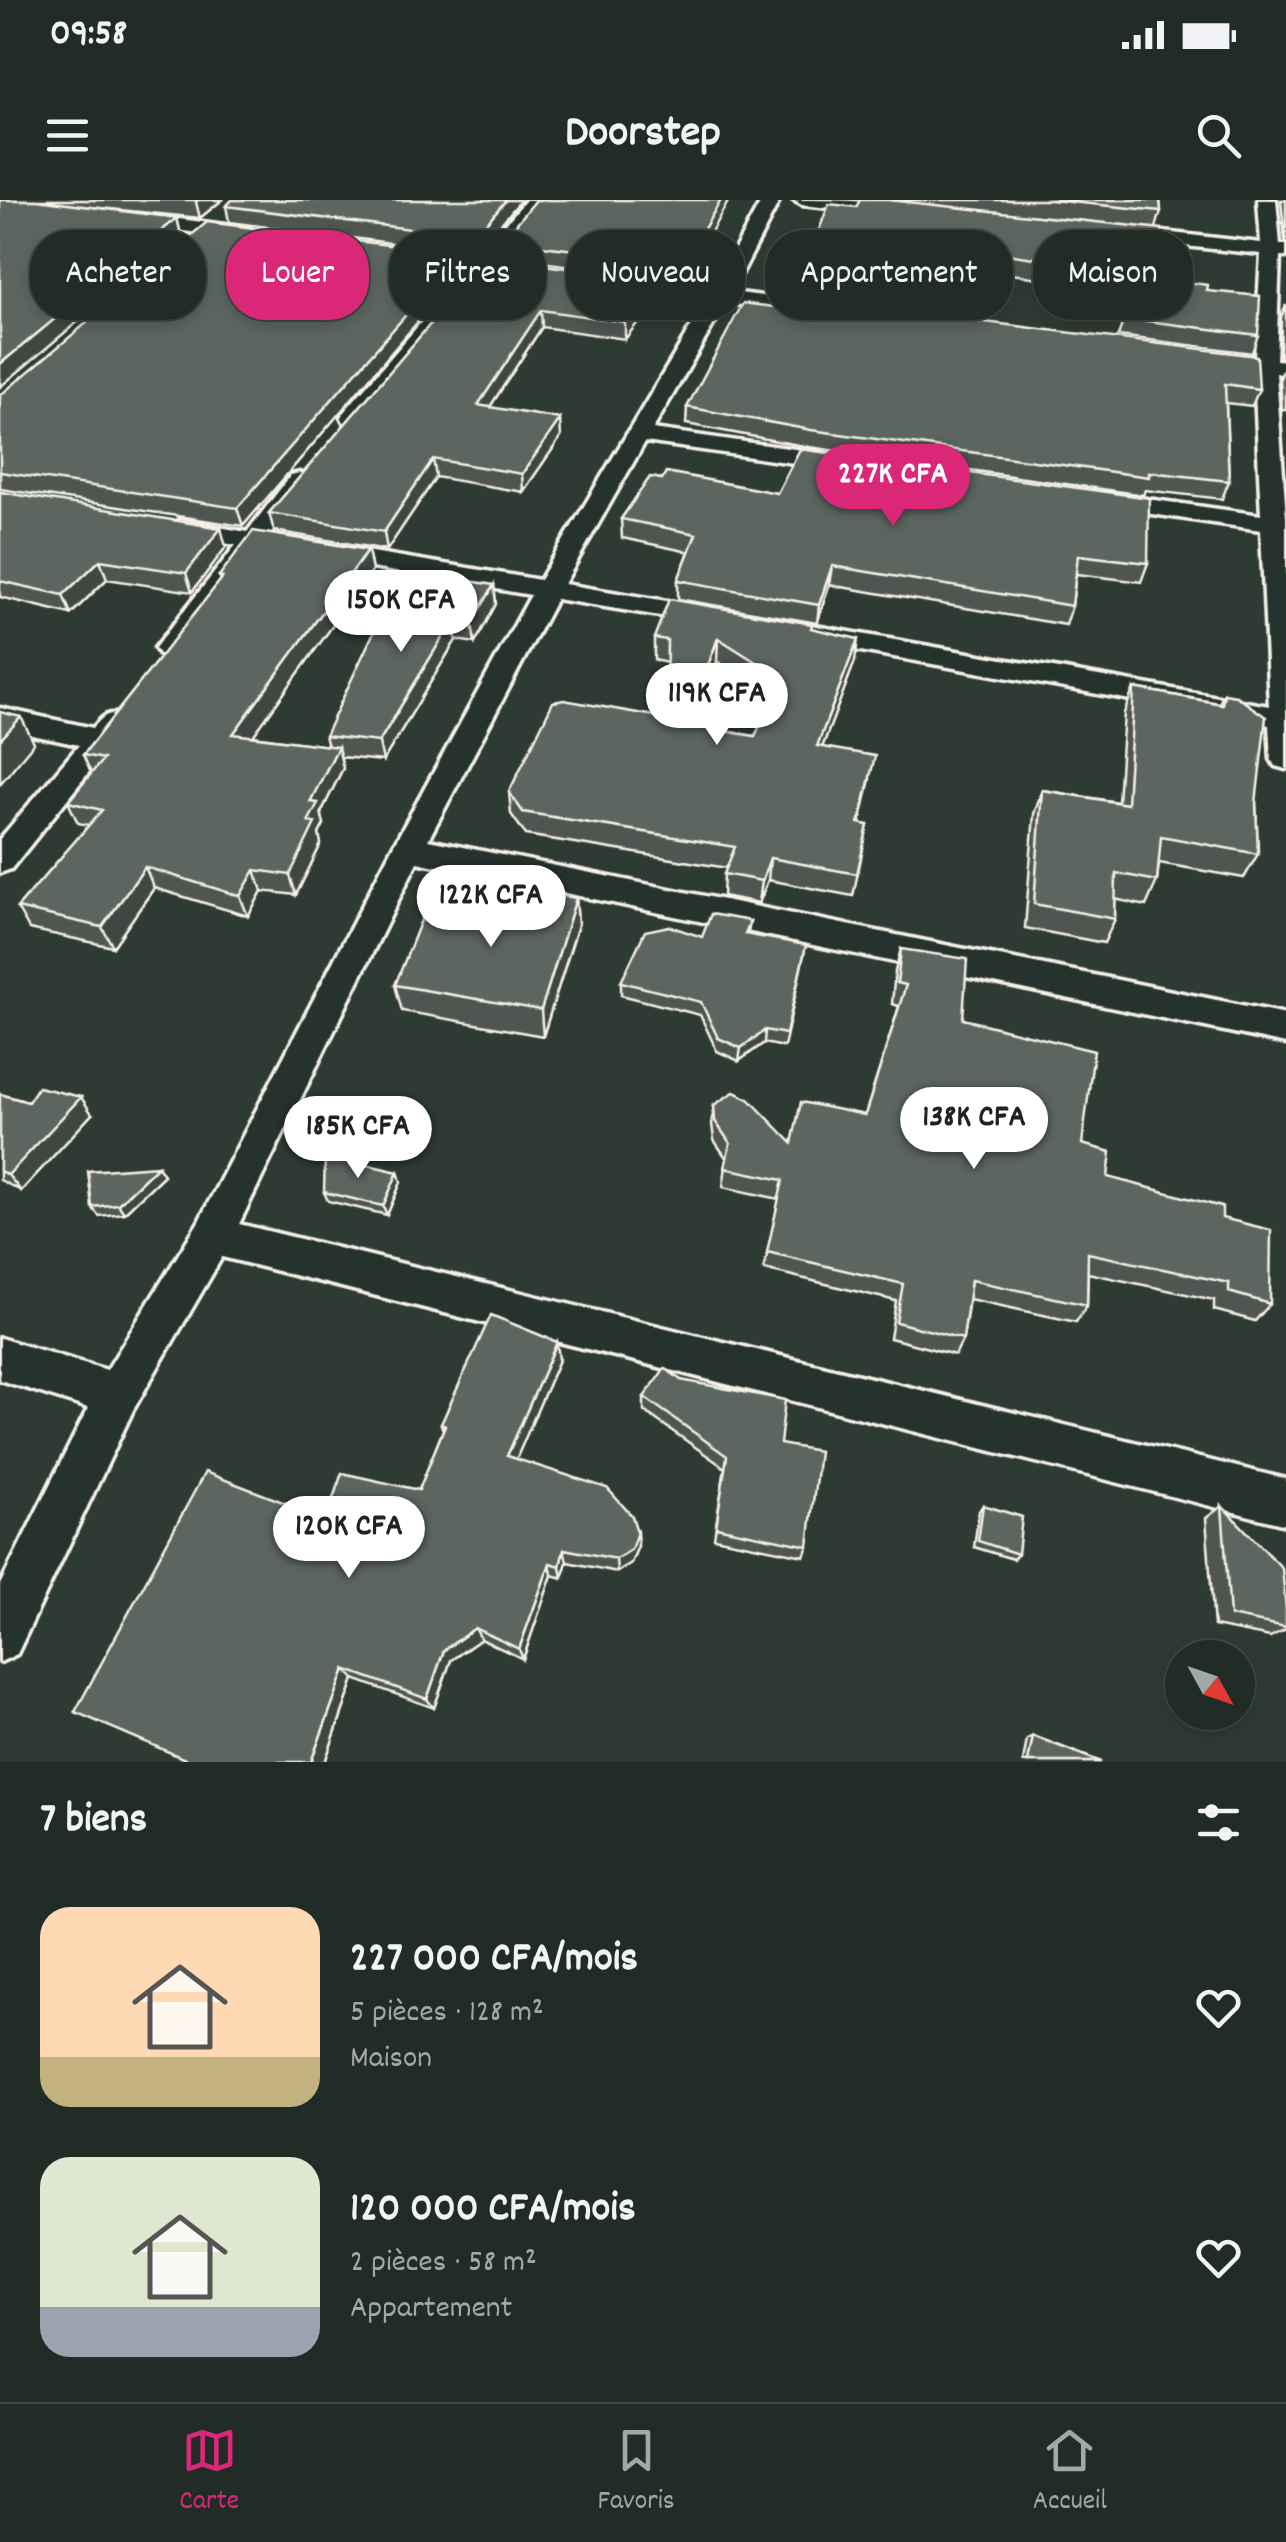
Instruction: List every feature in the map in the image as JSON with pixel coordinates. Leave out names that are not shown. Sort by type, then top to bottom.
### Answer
[{"type":"street","points":[[510,230],[536,200]]},
{"type":"street","points":[[745,248],[771,200]]},
{"type":"street","points":[[802,200],[919,212]]},
{"type":"street","points":[[1267,200],[1278,250],[1276,367],[1286,758]]},
{"type":"street","points":[[204,229],[228,210]]},
{"type":"street","points":[[106,216],[226,232]]},
{"type":"street","points":[[1193,241],[1278,250]]},
{"type":"street","points":[[546,273],[554,274]]},
{"type":"street","points":[[335,438],[433,320]]},
{"type":"street","points":[[0,1637],[117,1396],[212,1236],[408,848],[548,588],[705,320]]},
{"type":"street","points":[[1187,356],[1276,367]]},
{"type":"street","points":[[637,434],[868,466]]},
{"type":"street","points":[[158,663],[310,467]]},
{"type":"street","points":[[1080,496],[1279,525]]},
{"type":"street","points":[[154,524],[742,622]]},
{"type":"street","points":[[780,629],[1284,718]]},
{"type":"street","points":[[0,861],[135,694]]},
{"type":"street","points":[[0,718],[100,740]]},
{"type":"street","points":[[408,848],[1286,1029]]},
{"type":"street","points":[[212,1236],[1286,1502]]},
{"type":"street","points":[[0,1359],[117,1396]]},
{"type":"building","points":[[0,200],[36,200],[177,218],[162,230],[30,230],[30,320],[53,320],[0,364]]},
{"type":"building","points":[[232,200],[506,200],[480,230],[418,230],[226,206]]},
{"type":"building","points":[[536,200],[721,200],[703,230],[566,230],[566,249],[546,246],[546,230],[511,230]]},
{"type":"building","points":[[860,200],[888,200],[1162,230],[1033,230],[1033,258],[1013,255],[1013,230],[819,230],[829,204],[856,207]]},
{"type":"building","points":[[1051,200],[1160,200],[1161,211]]},
{"type":"building","points":[[207,222],[270,230],[226,230],[226,320],[369,320],[369,243],[389,245],[389,320],[401,320],[237,508],[0,472],[0,394],[90,320],[206,320],[206,230],[197,230]]},
{"type":"building","points":[[546,265],[566,268],[566,314],[546,311]]},
{"type":"building","points":[[1193,283],[1208,285],[1207,291],[1260,296],[1258,335],[1139,320],[1193,320]]},
{"type":"building","points":[[745,303],[765,306],[765,320],[969,320],[1257,356],[1259,389],[1225,384],[1229,481],[1149,472],[1149,477],[811,430],[687,407],[734,320],[745,320]]},
{"type":"building","points":[[434,320],[534,320],[478,405],[560,419],[522,474],[433,459],[384,532],[269,513]]},
{"type":"building","points":[[800,449],[1149,498],[1148,563],[1078,555],[1072,606],[832,566],[819,605],[678,580],[696,534],[621,519],[650,477],[662,479],[666,472],[777,493]]},
{"type":"building","points":[[0,492],[221,528],[186,573],[100,560],[63,595],[0,581]]},
{"type":"building","points":[[253,531],[368,550],[233,734],[338,747],[310,802],[318,803],[308,822],[315,823],[290,875],[255,870],[240,896],[145,867],[102,927],[17,908],[102,810],[68,802],[103,759],[83,755],[223,577],[219,576]]},
{"type":"building","points":[[456,579],[494,585],[472,623],[453,620],[379,742],[325,736],[395,587],[447,594]]},
{"type":"building","points":[[669,599],[812,624],[811,628],[858,639],[817,746],[875,756],[859,823],[868,825],[857,874],[770,858],[762,881],[724,874],[735,847],[523,812],[509,792],[553,702],[564,700],[666,718],[667,640],[654,638]],"holes":[[[718,638],[783,679],[755,736],[686,725]]]},
{"type":"building","points":[[1134,688],[1222,704],[1224,694],[1236,696],[1266,717],[1256,803],[1258,854],[1161,836],[1157,881],[1116,873],[1115,919],[1034,904],[1042,790],[1127,804]]},
{"type":"building","points":[[0,712],[21,717],[0,740]]},
{"type":"building","points":[[501,886],[576,898],[541,1010],[395,985],[426,908],[490,918]]},
{"type":"building","points":[[711,914],[750,921],[745,934],[806,945],[786,1034],[765,1030],[741,1048],[718,1038],[701,1002],[621,982],[645,931],[669,926],[702,937]]},
{"type":"building","points":[[901,949],[967,959],[963,1019],[1094,1051],[1082,1144],[1111,1152],[1108,1177],[1222,1207],[1222,1218],[1271,1230],[1270,1304],[1229,1292],[1229,1283],[1088,1253],[1087,1305],[971,1280],[963,1339],[896,1322],[903,1284],[767,1252],[783,1180],[725,1168],[730,1143],[715,1121],[714,1105],[734,1092],[749,1099],[792,1143],[801,1102],[865,1115],[906,985],[897,983]]},
{"type":"building","points":[[38,1087],[81,1097],[8,1175],[0,1171],[0,1094],[28,1102]]},
{"type":"building","points":[[325,1155],[398,1172],[383,1206],[324,1192]]},
{"type":"building","points":[[158,1166],[118,1204],[92,1207],[88,1171]]},
{"type":"building","points":[[491,1315],[557,1342],[507,1456],[607,1488],[632,1516],[637,1532],[631,1550],[616,1559],[564,1549],[560,1566],[550,1563],[519,1649],[475,1628],[444,1650],[427,1699],[345,1669],[311,1762],[192,1762],[75,1712],[205,1472],[319,1516],[327,1515],[342,1473],[419,1490],[445,1425],[441,1424]]},
{"type":"building","points":[[665,1368],[681,1380],[785,1400],[780,1444],[819,1451],[808,1546],[716,1527],[727,1456],[644,1397]]},
{"type":"building","points":[[983,1505],[1022,1517],[1018,1554],[978,1541]]},
{"type":"building","points":[[1222,1506],[1282,1568],[1286,1627],[1230,1616]]},
{"type":"building","points":[[1033,1736],[1101,1762],[1028,1762]]}]
